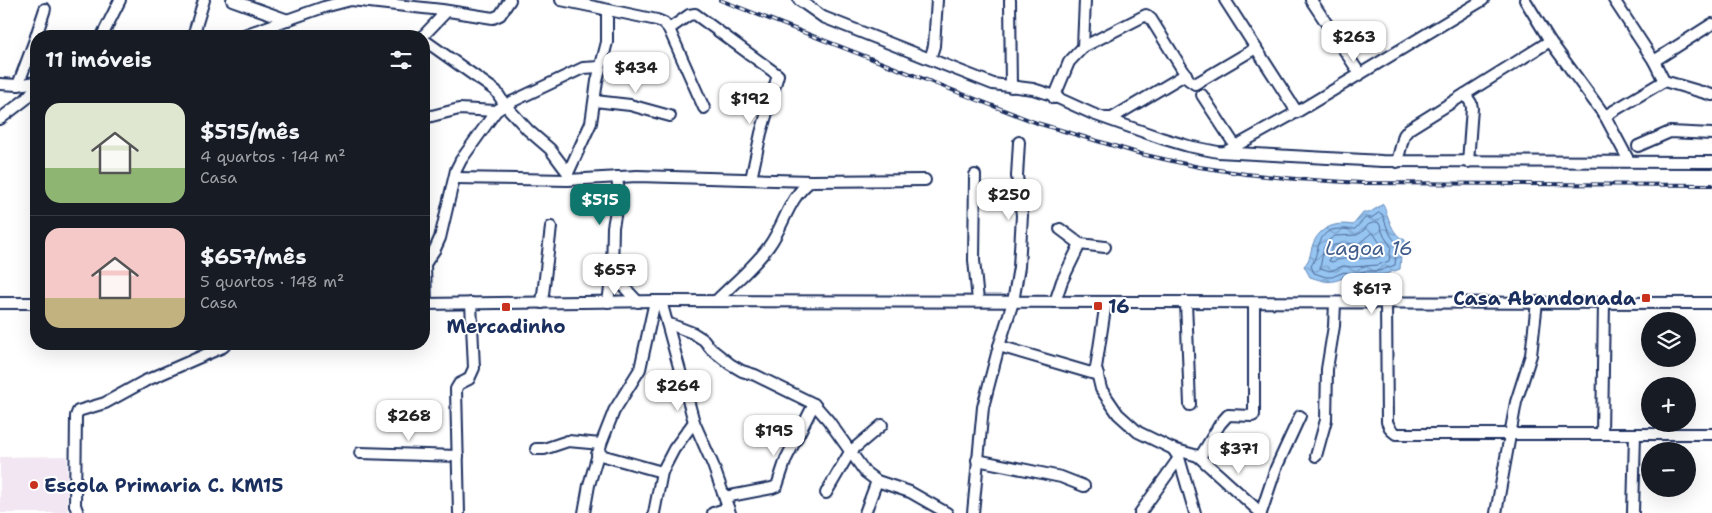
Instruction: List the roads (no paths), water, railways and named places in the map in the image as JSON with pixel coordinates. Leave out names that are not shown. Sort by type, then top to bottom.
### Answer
[{"type":"street","points":[[105,30],[120,0]]},
{"type":"street","points":[[195,30],[204,0]]},
{"type":"street","points":[[232,0],[288,20]]},
{"type":"street","points":[[261,30],[342,1],[351,0],[498,17],[510,0]]},
{"type":"street","points":[[561,0],[664,23],[669,29],[704,108]]},
{"type":"street","points":[[799,0],[823,17],[993,84],[1034,89],[1106,118],[1188,146],[1224,152],[1396,162],[1712,162]]},
{"type":"street","points":[[930,59],[934,46],[937,0]]},
{"type":"street","points":[[1010,0],[1011,87]]},
{"type":"street","points":[[1083,47],[1085,0]]},
{"type":"street","points":[[1225,0],[1297,112]]},
{"type":"street","points":[[1224,152],[1297,112],[1482,0]]},
{"type":"street","points":[[1525,0],[1550,42],[1605,116],[1629,161]]},
{"type":"street","points":[[1614,0],[1654,60],[1664,81]]},
{"type":"street","points":[[1316,1],[1360,74]]},
{"type":"street","points":[[38,30],[45,9]]},
{"type":"street","points":[[568,176],[591,123],[600,66],[606,42],[607,10]]},
{"type":"street","points":[[430,31],[447,11]]},
{"type":"street","points":[[669,29],[689,15],[695,14],[778,75],[761,133],[751,179]]},
{"type":"street","points":[[1054,98],[1070,62],[1083,47],[1146,15],[1151,19],[1186,74],[1195,84],[1256,48]]},
{"type":"street","points":[[1654,60],[1712,24]]},
{"type":"street","points":[[430,42],[496,91],[528,130],[550,150],[568,176]]},
{"type":"street","points":[[1396,162],[1404,135],[1409,129],[1550,42]]},
{"type":"street","points":[[18,85],[30,52]]},
{"type":"street","points":[[430,256],[440,238],[456,170],[496,111],[583,68],[600,66]]},
{"type":"street","points":[[1106,118],[1112,118],[1186,74]]},
{"type":"street","points":[[1605,116],[1664,81],[1712,95]]},
{"type":"street","points":[[0,84],[18,85],[30,83]]},
{"type":"street","points":[[0,119],[30,94]]},
{"type":"street","points":[[1465,94],[1472,108],[1468,162]]},
{"type":"street","points":[[1202,96],[1236,147]]},
{"type":"street","points":[[595,101],[630,105],[670,116]]},
{"type":"street","points":[[430,116],[459,109],[496,111]]},
{"type":"street","points":[[1638,146],[1670,132],[1712,134]]},
{"type":"street","points":[[974,513],[983,407],[1013,302],[1021,244],[1022,215],[1017,176],[1019,142]]},
{"type":"street","points":[[975,175],[974,260],[978,301]]},
{"type":"street","points":[[455,178],[568,176],[811,181],[925,180]]},
{"type":"street","points":[[608,302],[612,274],[613,227],[619,194],[617,177]]},
{"type":"street","points":[[716,302],[768,248],[797,194],[811,181]]},
{"type":"street","points":[[542,303],[551,227]]},
{"type":"street","points":[[1060,229],[1080,244],[1105,247]]},
{"type":"street","points":[[1055,302],[1062,281],[1080,244]]},
{"type":"street","points":[[612,274],[638,302]]},
{"type":"street","points":[[430,304],[658,301],[1712,303]]},
{"type":"street","points":[[658,301],[667,323],[694,422],[729,510],[712,513]]},
{"type":"street","points":[[584,513],[597,454],[614,411],[640,369],[658,301]]},
{"type":"street","points":[[1106,302],[1096,368],[1101,389],[1118,414],[1138,432],[1176,453],[1198,456],[1261,513],[1276,468],[1300,416]]},
{"type":"street","points":[[1186,302],[1190,405]]},
{"type":"street","points":[[1198,456],[1202,454],[1228,414],[1254,415],[1254,302]]},
{"type":"street","points":[[1316,456],[1326,420],[1327,369],[1334,326],[1334,302]]},
{"type":"street","points":[[1386,302],[1387,422],[1391,430],[1396,434],[1712,434]]},
{"type":"street","points":[[1496,513],[1516,402],[1531,355],[1537,302]]},
{"type":"street","points":[[1602,434],[1604,302]]},
{"type":"street","points":[[0,303],[30,303]]},
{"type":"street","points":[[460,513],[456,388],[459,384],[469,379],[474,368],[472,303]]},
{"type":"street","points":[[667,323],[693,333],[704,340],[711,349],[742,371],[755,375],[814,404],[828,420],[865,472],[877,481],[910,492],[942,511]]},
{"type":"street","points":[[999,346],[1098,375]]},
{"type":"street","points":[[78,513],[75,505],[76,416],[78,411],[105,403],[145,381],[216,350]]},
{"type":"street","points":[[725,497],[777,486],[786,459],[814,404]]},
{"type":"street","points":[[654,513],[662,472],[674,449],[694,422]]},
{"type":"street","points":[[826,493],[850,452],[882,425]]},
{"type":"street","points":[[1633,513],[1635,434]]},
{"type":"street","points":[[536,449],[544,449],[568,441],[601,444]]},
{"type":"street","points":[[360,453],[458,456]]},
{"type":"street","points":[[1140,513],[1176,453]]},
{"type":"street","points":[[1176,453],[1196,513]]},
{"type":"street","points":[[597,454],[662,472]]},
{"type":"street","points":[[977,460],[1062,477],[1084,486]]},
{"type":"street","points":[[865,513],[877,481]]},
{"type":"water","name":"Lagoa 16","points":[[1383,204],[1393,230],[1400,238],[1405,240],[1405,250],[1401,255],[1400,269],[1380,276],[1351,279],[1345,277],[1335,281],[1324,281],[1310,277],[1304,266],[1320,233],[1335,225],[1353,225],[1363,213],[1369,213]]},
{"type":"railway","points":[[720,0],[1037,123],[1141,154],[1199,167],[1296,179],[1362,183],[1712,185]]},
{"type":"place","name":"Casa Abandonada","points":[[1646,298]]},
{"type":"place","name":"16","points":[[1098,306]]},
{"type":"place","name":"Mercadinho","points":[[506,307]]},
{"type":"place","name":"Escola Primaria C. KM15","points":[[34,485]]}]
